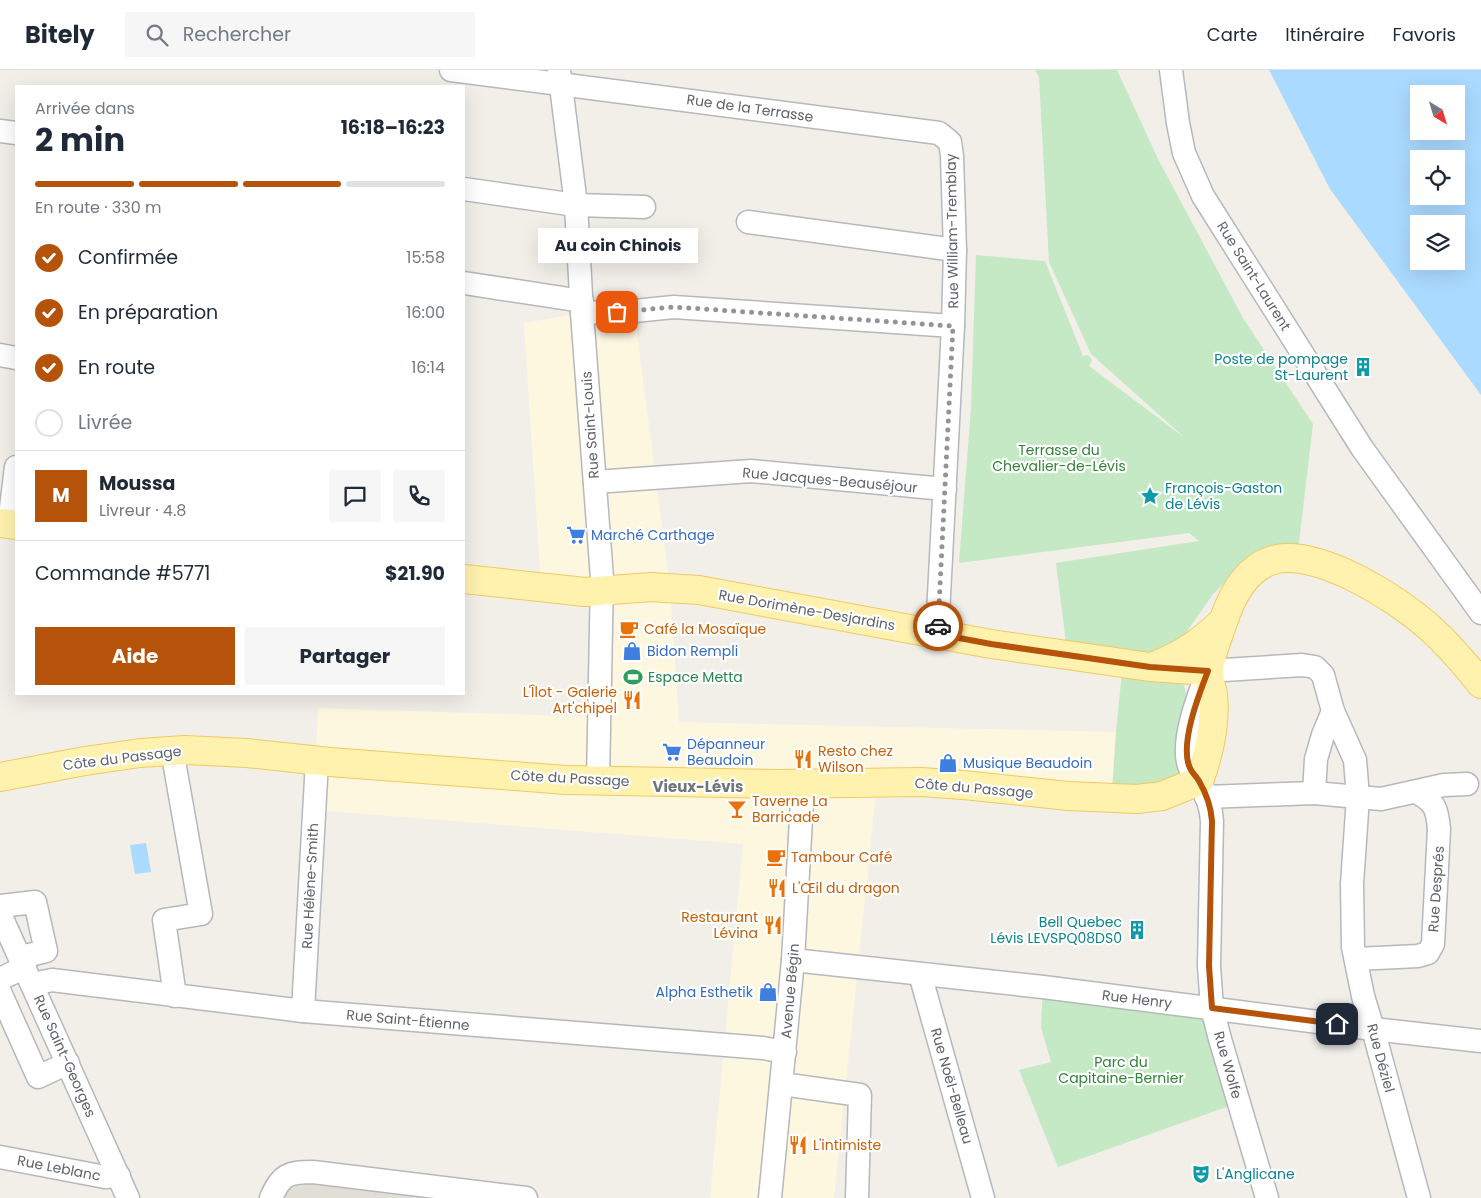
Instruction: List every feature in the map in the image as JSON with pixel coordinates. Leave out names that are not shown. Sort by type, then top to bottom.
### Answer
[{"type":"main road","points":[[1203,789],[1211,740],[1213,696],[1208,671],[1223,621],[1244,580],[1255,570],[1271,561],[1301,558],[1348,575],[1381,592],[1407,609],[1429,627],[1449,646],[1481,684]]},
{"type":"main road","name":"Rue Dorimène-Desjardins","points":[[465,579],[585,592],[651,587],[699,590],[991,644],[1150,667],[1208,671]]},
{"type":"main road","points":[[1150,667],[1171,660],[1192,648],[1223,621]]},
{"type":"main road","name":"Côte du Passage","points":[[0,777],[85,761],[172,750],[247,753],[317,761],[454,772],[598,780],[803,784],[921,782],[1068,796],[1137,799],[1203,789]]},
{"type":"street","name":"Rue de la Terrasse","points":[[451,70],[560,76],[939,133]]},
{"type":"street","name":"Rue Saint-Laurent","points":[[1171,70],[1184,153],[1203,196],[1362,448],[1481,613]]},
{"type":"street","name":"Rue Saint-Louis","points":[[560,76],[576,205],[602,578],[598,780]]},
{"type":"street","points":[[0,131],[15,133]]},
{"type":"street","name":"Rue William-Tremblay","points":[[938,634],[956,250],[950,142],[939,133]]},
{"type":"street","points":[[465,189],[576,205],[644,207]]},
{"type":"street","points":[[748,222],[956,250]]},
{"type":"street","points":[[465,283],[582,307],[634,311],[674,307],[953,326]]},
{"type":"street","points":[[0,355],[15,358]]},
{"type":"street","name":"Rue Jacques-Beauséjour","points":[[595,482],[751,471],[945,490]]},
{"type":"street","points":[[8,524],[15,474]]},
{"type":"street","name":"Rue Déziel","points":[[1208,671],[1302,665],[1315,667],[1322,675],[1333,711],[1355,760],[1358,797],[1352,884],[1353,947],[1363,996],[1374,1029],[1419,1198]]},
{"type":"street","points":[[1314,793],[1316,759],[1333,711]]},
{"type":"street","points":[[172,750],[201,914],[164,920],[175,996]]},
{"type":"street","name":"Rue Hélène-Smith","points":[[303,1011],[317,761]]},
{"type":"street","name":"Avenue Bégin","points":[[770,1198],[793,960],[803,784]]},
{"type":"street","name":"Côte du Passage","points":[[1203,789],[1314,793],[1381,799],[1444,785],[1467,784]]},
{"type":"street","name":"Rue Wolfe","points":[[1203,789],[1211,807],[1212,821],[1209,966],[1212,1008],[1268,1198]]},
{"type":"street","name":"Rue Després","points":[[1356,959],[1418,956],[1428,953],[1433,944],[1440,829],[1437,813],[1430,799],[1416,792]]},
{"type":"street","points":[[0,906],[35,902],[46,951],[26,970],[0,979]]},
{"type":"street","name":"Rue Saint-Georges","points":[[0,914],[128,1198]]},
{"type":"street","name":"Rue Henry","points":[[793,960],[1481,1041]]},
{"type":"street","name":"Rue Saint-Étienne","points":[[26,970],[52,980],[303,1011],[763,1048],[785,1052]]},
{"type":"street","name":"Rue Noël-Belleau","points":[[920,974],[983,1198]]},
{"type":"street","points":[[0,992],[38,1077],[68,1063]]},
{"type":"street","points":[[782,1084],[860,1095],[857,1198]]},
{"type":"street","name":"Rue Leblanc","points":[[0,1157],[105,1177],[119,1176]]},
{"type":"street","points":[[271,1198],[283,1177],[294,1172],[313,1172],[526,1198]]},
{"type":"shaded area","points":[[634,311],[670,587],[679,722],[1116,732],[1111,798],[877,783],[834,1198],[710,1198],[743,844],[314,810],[318,708],[598,717],[601,591],[541,588],[524,323],[582,313]]},
{"type":"shaded area","points":[[313,1172],[432,1198],[271,1198]]},
{"type":"green space","name":"Terrasse du Chevalier-de-Lévis","points":[[1035,70],[1117,70],[1158,159],[1243,318],[1313,424],[1298,551],[1252,558],[1213,594],[1179,643],[1157,656],[1066,643],[1056,563],[1199,541],[1189,533],[959,563],[971,408],[976,255],[1045,261],[1083,356],[1088,355],[1092,360],[1089,366],[1185,438],[1091,354],[1049,262],[1039,77]]},
{"type":"green space","points":[[1122,672],[1179,681],[1184,685],[1187,700],[1183,780],[1112,792]]},
{"type":"green space","name":"Parc du Capitaine-Bernier","points":[[1043,987],[1211,1008],[1232,1105],[1058,1167],[1019,1070],[1051,1062],[1041,1027]]},
{"type":"water","points":[[1269,70],[1481,70],[1481,395],[1330,189]]},
{"type":"water","points":[[146,843],[151,872],[135,874],[130,845]]},
{"type":"way so far","points":[[617,312],[674,307],[953,326],[938,626]]},
{"type":"place","name":"Au coin Chinois","points":[[617,312]]},
{"type":"place","name":"Poste de pompage St-Laurent","points":[[1363,367]]},
{"type":"place","name":"François-Gaston de Lévis","points":[[1150,496]]},
{"type":"place","name":"Marché Carthage","points":[[576,535]]},
{"type":"place","name":"Café la Mosaïque","points":[[629,629]]},
{"type":"place","name":"Bidon Rempli","points":[[632,651]]},
{"type":"place","name":"Espace Metta","points":[[633,677]]},
{"type":"place","name":"L'Îlot - Galerie Art'chipel","points":[[632,700]]},
{"type":"place","name":"Dépanneur Beaudoin","points":[[672,752]]},
{"type":"place","name":"Resto chez Wilson","points":[[803,759]]},
{"type":"place","name":"Musique Beaudoin","points":[[948,763]]},
{"type":"place","name":"Taverne La Barricade","points":[[737,809]]},
{"type":"place","name":"Tambour Café","points":[[776,857]]},
{"type":"place","name":"L'Œil du dragon","points":[[777,888]]},
{"type":"place","name":"Restaurant Lévina","points":[[773,925]]},
{"type":"place","name":"Bell Quebec Lévis LEVSPQ08DS0","points":[[1137,930]]},
{"type":"place","name":"Alpha Esthetik","points":[[768,992]]},
{"type":"place","name":"L'intimiste","points":[[798,1145]]},
{"type":"place","name":"L'Anglicane","points":[[1201,1174]]},
{"type":"district","name":"Vieux-Lévis","points":[[698,787]]},
{"type":"route","points":[[938,626],[938,634],[991,644],[1150,667],[1208,671],[1198,699],[1187,743],[1186,756],[1190,768],[1199,781],[1211,807],[1209,966],[1212,1008],[1337,1024]]}]
